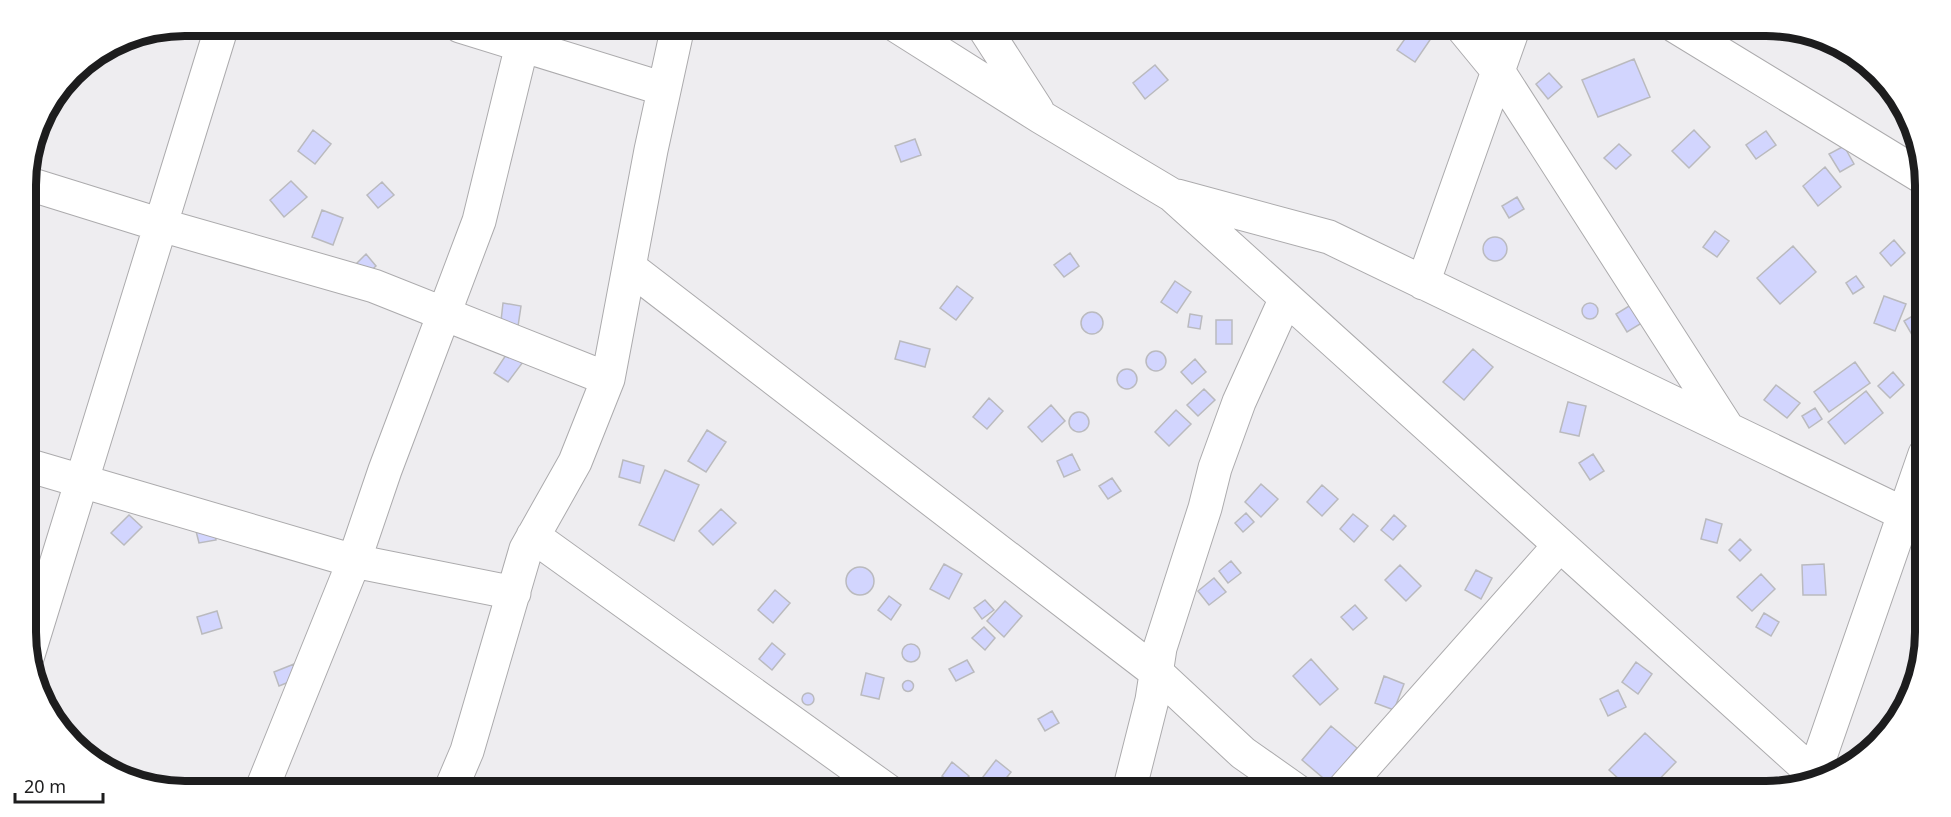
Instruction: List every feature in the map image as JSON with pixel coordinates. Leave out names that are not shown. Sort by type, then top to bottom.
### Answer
[{"type":"street","points":[[36,629],[219,36]]},
{"type":"street","points":[[493,36],[664,89]]},
{"type":"street","points":[[454,781],[467,751],[526,549],[575,462],[608,379],[676,36]]},
{"type":"street","points":[[913,36],[1041,117],[1172,195],[1812,773]]},
{"type":"street","points":[[989,36],[1041,117]]},
{"type":"street","points":[[1469,36],[1498,71],[1728,429]]},
{"type":"street","points":[[1423,283],[1510,36]]},
{"type":"street","points":[[1691,36],[1914,172]]},
{"type":"street","points":[[265,781],[354,561],[385,470],[479,221],[522,45]]},
{"type":"street","points":[[36,186],[161,225],[374,286],[608,379]]},
{"type":"street","points":[[1172,195],[1329,237],[1915,519],[1816,772]]},
{"type":"street","points":[[629,267],[1156,672],[1243,753],[1283,781]]},
{"type":"street","points":[[1132,781],[1152,700],[1160,648],[1205,508],[1215,468],[1239,402],[1286,298]]},
{"type":"street","points":[[36,468],[354,561],[514,593]]},
{"type":"street","points":[[533,536],[874,781]]},
{"type":"street","points":[[1351,781],[1560,545]]},
{"type":"building","points":[[1407,36],[1432,37],[1415,62],[1397,50]]},
{"type":"building","points":[[1634,59],[1650,97],[1598,117],[1582,80]]},
{"type":"building","points":[[1155,65],[1168,80],[1145,99],[1133,83]]},
{"type":"building","points":[[1549,73],[1562,87],[1548,99],[1536,84]]},
{"type":"building","points":[[313,130],[331,144],[315,164],[298,151]]},
{"type":"building","points":[[1694,130],[1710,147],[1689,168],[1672,151]]},
{"type":"building","points":[[1766,131],[1776,145],[1756,159],[1746,145]]},
{"type":"building","points":[[915,139],[921,155],[901,162],[895,146]]},
{"type":"building","points":[[1619,144],[1631,155],[1616,169],[1604,158]]},
{"type":"building","points":[[1844,146],[1854,164],[1840,172],[1829,154]]},
{"type":"building","points":[[1825,167],[1841,187],[1818,206],[1803,186]]},
{"type":"building","points":[[291,181],[307,197],[284,217],[270,200]]},
{"type":"building","points":[[382,182],[394,195],[378,208],[367,195]]},
{"type":"building","points":[[1517,197],[1524,209],[1509,218],[1502,206]]},
{"type":"building","points":[[322,210],[343,218],[333,245],[312,237]]},
{"type":"building","points":[[1715,231],[1729,241],[1717,257],[1703,247]]},
{"type":"building","points":[[1495,237],[1504,240],[1507,249],[1504,258],[1495,261],[1486,258],[1483,249],[1486,240]]},
{"type":"building","points":[[1894,240],[1905,253],[1891,266],[1880,253]]},
{"type":"building","points":[[1793,246],[1816,272],[1780,304],[1757,278]]},
{"type":"building","points":[[1070,253],[1079,266],[1064,277],[1054,265]]},
{"type":"building","points":[[366,254],[376,266],[364,277],[354,266]]},
{"type":"building","points":[[1856,276],[1864,287],[1853,294],[1846,283]]},
{"type":"building","points":[[1175,281],[1191,292],[1177,313],[1161,302]]},
{"type":"building","points":[[957,286],[973,298],[956,320],[940,308]]},
{"type":"building","points":[[1884,296],[1906,304],[1895,331],[1874,323]]},
{"type":"building","points":[[503,303],[521,306],[517,333],[500,330]]},
{"type":"building","points":[[1590,303],[1596,305],[1598,311],[1596,317],[1590,319],[1584,317],[1582,311],[1584,305]]},
{"type":"building","points":[[1634,303],[1645,321],[1627,332],[1616,314]]},
{"type":"building","points":[[1092,312],[1102,319],[1103,323],[1096,333],[1092,334],[1082,327],[1081,323],[1088,313]]},
{"type":"building","points":[[1190,314],[1202,316],[1200,329],[1188,327]]},
{"type":"building","points":[[1915,315],[1915,340],[1904,321]]},
{"type":"building","points":[[1216,320],[1232,320],[1232,344],[1216,344]]},
{"type":"building","points":[[900,341],[930,349],[925,367],[895,359]]},
{"type":"building","points":[[1473,349],[1493,367],[1464,400],[1443,382]]},
{"type":"building","points":[[1152,351],[1160,351],[1166,357],[1166,365],[1160,371],[1152,371],[1146,365],[1146,357]]},
{"type":"building","points":[[508,352],[523,362],[508,382],[494,373]]},
{"type":"building","points":[[1195,359],[1206,372],[1192,384],[1181,372]]},
{"type":"building","points":[[1855,362],[1870,383],[1829,412],[1814,392]]},
{"type":"building","points":[[1127,369],[1134,372],[1137,379],[1134,386],[1127,389],[1120,386],[1117,379],[1120,372]]},
{"type":"building","points":[[1893,372],[1904,385],[1890,398],[1878,386]]},
{"type":"building","points":[[1776,385],[1800,403],[1787,418],[1764,400]]},
{"type":"building","points":[[1204,389],[1215,400],[1198,416],[1187,405]]},
{"type":"building","points":[[1866,391],[1883,413],[1845,444],[1828,422]]},
{"type":"building","points":[[989,398],[1003,411],[987,429],[973,417]]},
{"type":"building","points":[[1568,402],[1586,406],[1579,436],[1560,432]]},
{"type":"building","points":[[1051,405],[1065,421],[1042,442],[1028,427]]},
{"type":"building","points":[[1815,408],[1822,419],[1809,428],[1802,416]]},
{"type":"building","points":[[1176,410],[1191,424],[1169,446],[1155,432]]},
{"type":"building","points":[[1079,412],[1086,415],[1089,422],[1086,429],[1079,432],[1072,429],[1069,422],[1072,415]]},
{"type":"building","points":[[707,430],[726,442],[706,472],[688,461]]},
{"type":"building","points":[[1072,454],[1080,470],[1064,477],[1057,461]]},
{"type":"building","points":[[1593,454],[1604,471],[1590,480],[1579,463]]},
{"type":"building","points":[[623,460],[644,466],[640,483],[619,477]]},
{"type":"building","points":[[665,470],[699,485],[674,541],[639,525]]},
{"type":"building","points":[[1112,478],[1121,491],[1108,499],[1099,486]]},
{"type":"building","points":[[1261,484],[1278,499],[1261,517],[1245,502]]},
{"type":"building","points":[[1322,485],[1338,499],[1322,516],[1307,502]]},
{"type":"building","points":[[721,509],[736,523],[713,545],[699,531]]},
{"type":"building","points":[[1246,513],[1254,522],[1243,532],[1235,523]]},
{"type":"building","points":[[1353,514],[1368,526],[1354,542],[1340,529]]},
{"type":"building","points":[[129,515],[142,527],[124,545],[111,533]]},
{"type":"building","points":[[1394,515],[1406,526],[1393,540],[1381,530]]},
{"type":"building","points":[[1706,519],[1722,524],[1717,543],[1701,539]]},
{"type":"building","points":[[213,524],[216,540],[199,543],[195,527]]},
{"type":"building","points":[[1740,539],[1751,550],[1740,561],[1729,550]]},
{"type":"building","points":[[1231,561],[1241,573],[1228,583],[1219,571]]},
{"type":"building","points":[[944,564],[962,574],[949,599],[930,589]]},
{"type":"building","points":[[1824,564],[1826,595],[1803,595],[1802,565]]},
{"type":"building","points":[[1400,565],[1421,586],[1406,601],[1385,580]]},
{"type":"building","points":[[860,567],[870,571],[874,581],[870,591],[860,595],[850,591],[846,581],[850,571]]},
{"type":"building","points":[[1476,570],[1492,578],[1481,599],[1465,590]]},
{"type":"building","points":[[1761,574],[1775,589],[1752,611],[1737,597]]},
{"type":"building","points":[[1214,578],[1226,592],[1209,605],[1198,591]]},
{"type":"building","points":[[775,590],[790,603],[773,623],[758,610]]},
{"type":"building","points":[[889,596],[901,605],[891,620],[878,610]]},
{"type":"building","points":[[985,600],[994,610],[982,619],[974,608]]},
{"type":"building","points":[[1005,601],[1022,616],[1004,637],[987,621]]},
{"type":"building","points":[[1355,605],[1367,618],[1353,630],[1341,617]]},
{"type":"building","points":[[217,611],[222,628],[202,634],[197,617]]},
{"type":"building","points":[[1764,613],[1779,622],[1771,636],[1756,627]]},
{"type":"building","points":[[984,627],[995,638],[985,650],[972,638]]},
{"type":"building","points":[[772,643],[785,654],[772,670],[759,659]]},
{"type":"building","points":[[911,644],[919,649],[920,653],[915,661],[911,662],[903,657],[902,653],[907,645]]},
{"type":"building","points":[[1311,659],[1338,689],[1320,705],[1293,676]]},
{"type":"building","points":[[967,660],[974,672],[956,681],[949,669]]},
{"type":"building","points":[[1636,662],[1652,674],[1638,694],[1622,682]]},
{"type":"building","points":[[294,664],[299,678],[279,686],[274,672]]},
{"type":"building","points":[[866,673],[884,678],[879,699],[861,695]]},
{"type":"building","points":[[1384,676],[1404,684],[1394,710],[1375,703]]},
{"type":"building","points":[[908,680],[914,686],[908,692],[902,686]]},
{"type":"building","points":[[1618,690],[1626,707],[1608,716],[1600,699]]},
{"type":"building","points":[[810,693],[814,699],[810,705],[806,705],[802,697]]},
{"type":"building","points":[[1052,711],[1059,723],[1045,731],[1038,719]]},
{"type":"building","points":[[1331,726],[1357,748],[1331,781],[1327,781],[1302,760]]},
{"type":"building","points":[[1645,733],[1676,762],[1658,781],[1621,781],[1609,770]]},
{"type":"building","points":[[996,760],[1011,772],[1004,781],[980,781]]},
{"type":"building","points":[[952,762],[969,776],[965,781],[948,781],[942,776]]}]
